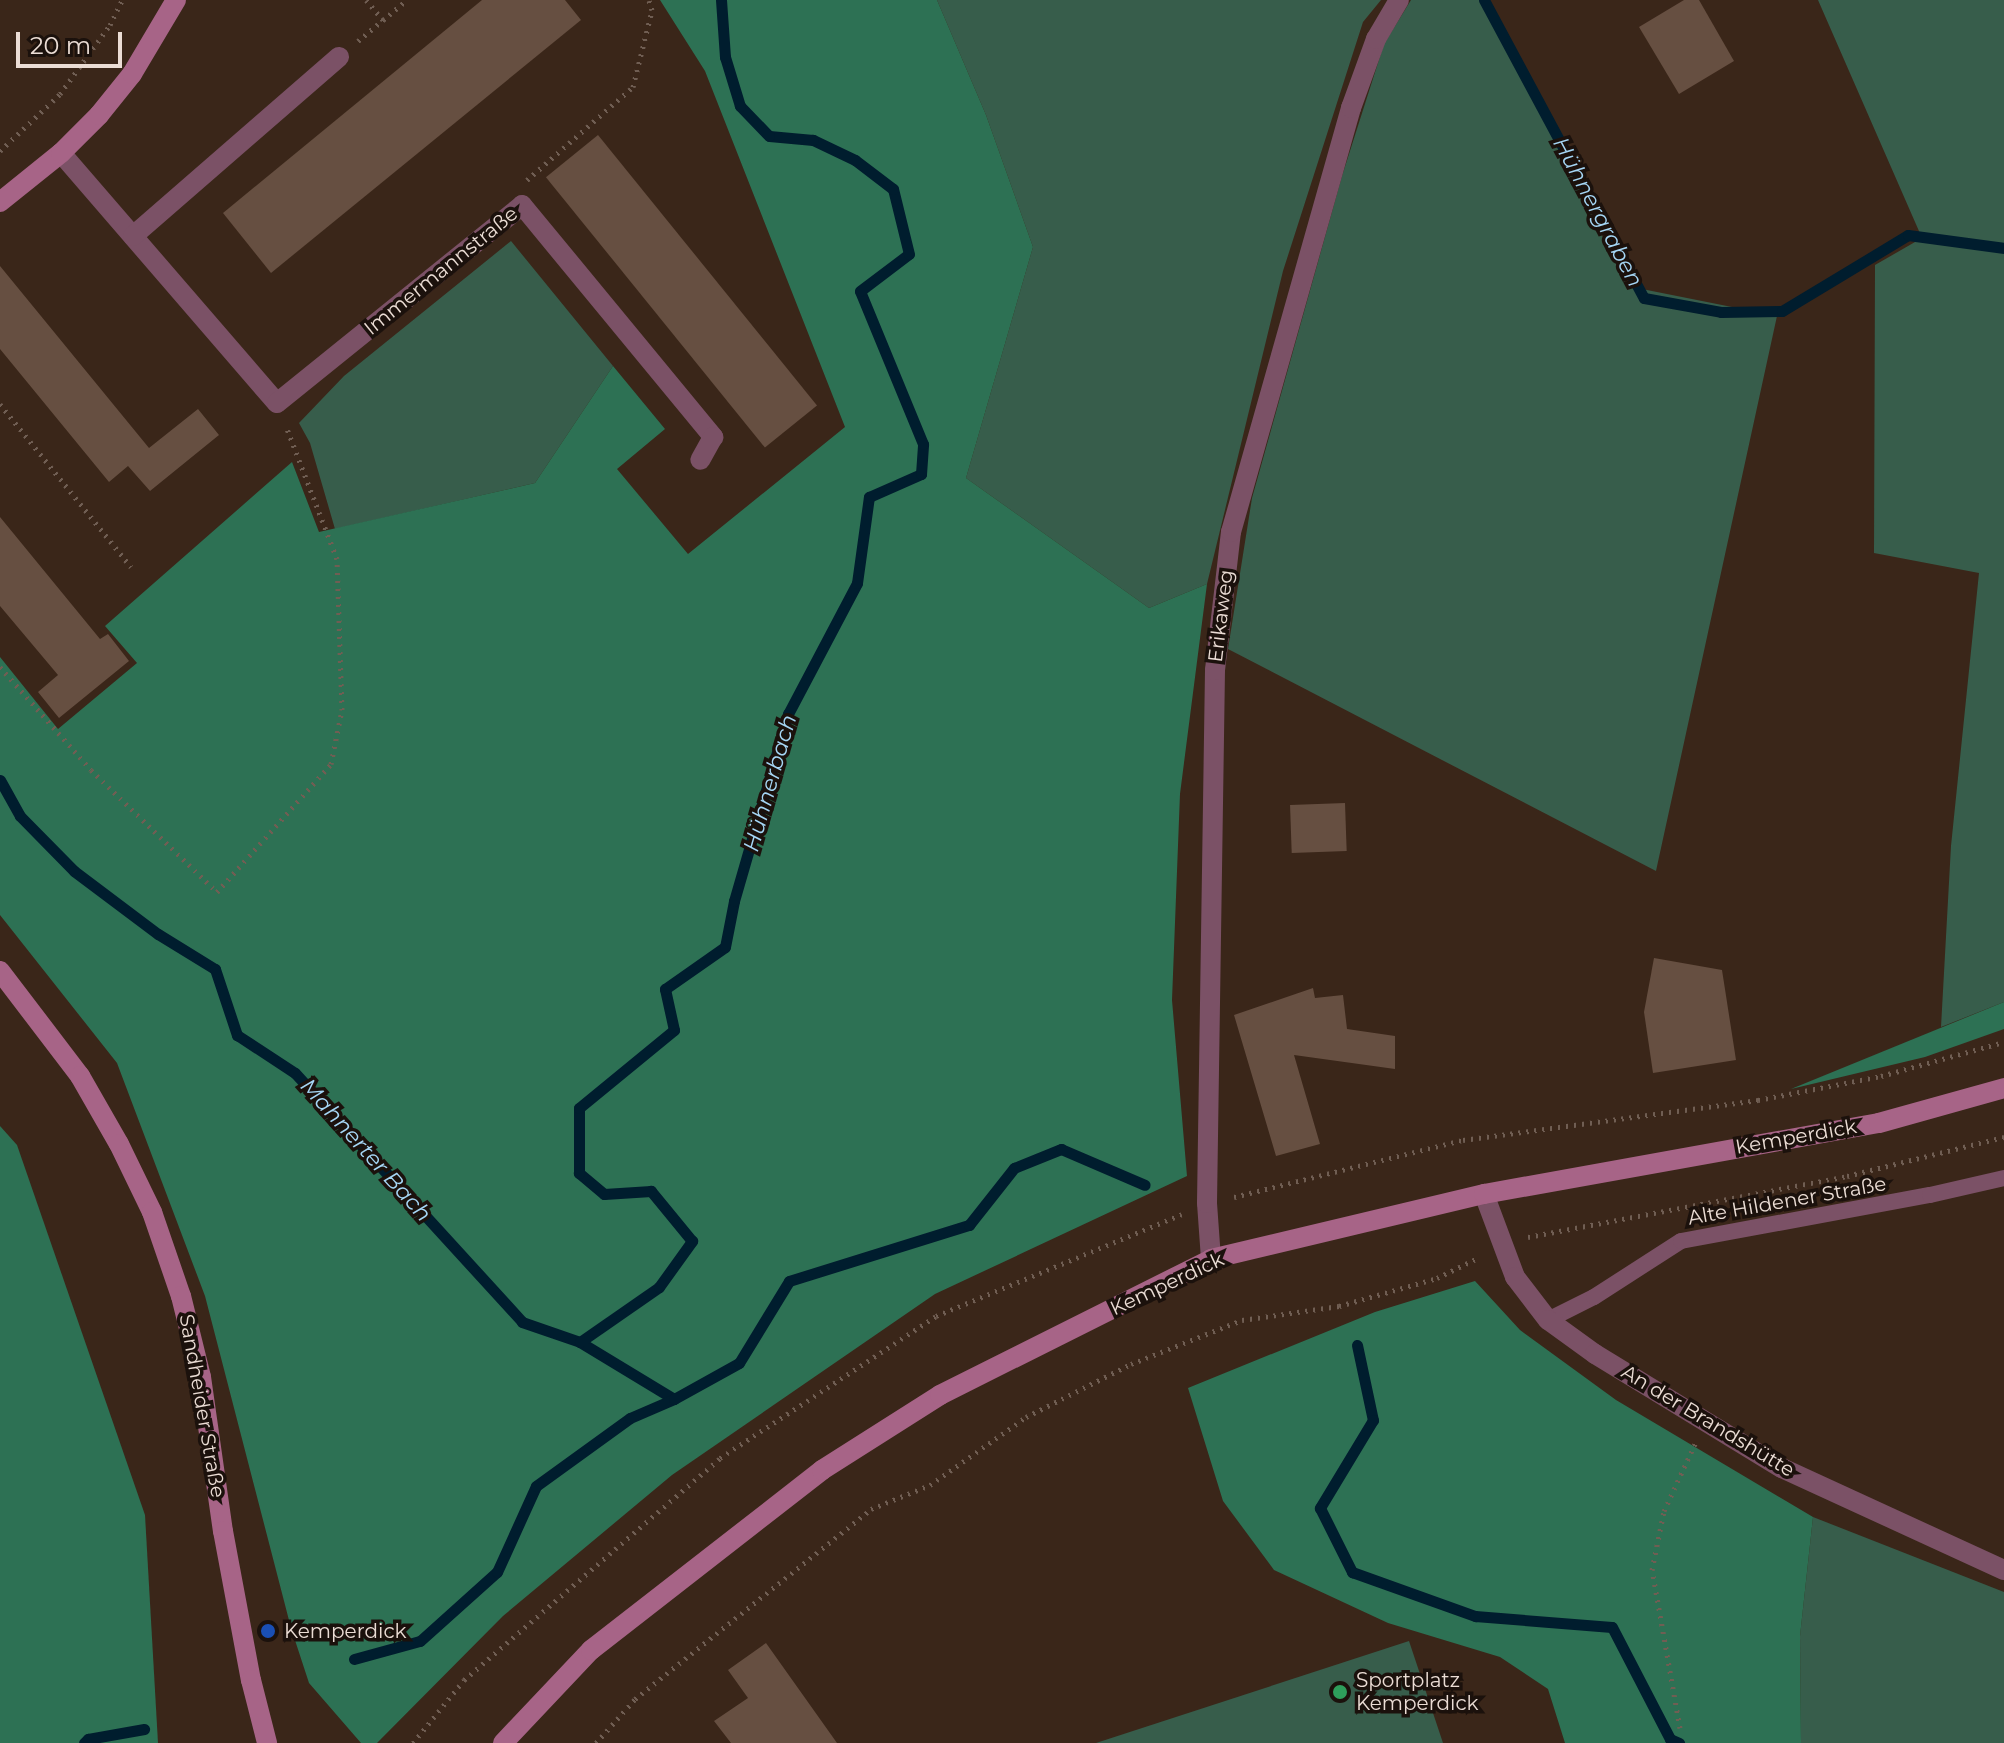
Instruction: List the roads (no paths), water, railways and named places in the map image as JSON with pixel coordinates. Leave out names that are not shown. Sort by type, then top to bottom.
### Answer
[{"type":"main road","points":[[4,192],[61,153],[99,115],[132,74],[176,0]]},
{"type":"main road","name":"Sandheider Straße","points":[[0,971],[80,1076],[152,1212],[176,1282],[201,1377],[226,1546],[251,1680],[267,1743]]},
{"type":"main road","name":"Kemperdick","points":[[503,1743],[591,1650],[822,1470],[940,1395],[1211,1259],[1484,1194],[1879,1123],[2004,1088]]},
{"type":"street","name":"Erikaweg","points":[[1211,1259],[1207,1203],[1215,670],[1231,532],[1351,108],[1376,39],[1399,0]]},
{"type":"street","points":[[61,153],[133,236],[339,57]]},
{"type":"street","name":"Immermannstraße","points":[[133,236],[277,403],[522,205],[713,437],[700,460]]},
{"type":"street","name":"An der Brandshütte","points":[[1484,1194],[1515,1277],[1548,1320],[1705,1423],[1782,1468],[2004,1570]]},
{"type":"lane","name":"Alte Hildener Straße","points":[[1548,1320],[1594,1297],[1681,1241],[1930,1195],[2004,1178]]},
{"type":"waterway","name":"Hühnerbach","points":[[674,1399],[580,1342],[659,1287],[692,1241],[651,1191],[604,1194],[579,1173],[579,1108],[674,1030],[665,989],[725,947],[734,901],[788,714],[857,583],[869,497],[921,474],[923,444],[860,291],[909,254],[893,189],[855,160],[813,140],[769,136],[740,106],[725,57],[721,0]]},
{"type":"waterway","name":"Hühnergraben","points":[[1484,0],[1644,298],[1721,312],[1782,311],[1908,235],[2004,248]]},
{"type":"waterway","name":"Mahnerter Bach","points":[[0,780],[20,816],[74,871],[158,934],[215,969],[237,1035],[295,1073],[522,1322],[580,1342]]},
{"type":"waterway","points":[[354,1659],[420,1641],[497,1572],[536,1486],[630,1418],[674,1399],[739,1363],[789,1281],[969,1225],[1014,1168],[1061,1149],[1145,1185]]},
{"type":"waterway","points":[[1357,1345],[1373,1420],[1320,1508],[1352,1572],[1475,1616],[1612,1627],[1670,1739],[1679,1743]]},
{"type":"waterway","points":[[84,1743],[88,1739],[144,1729]]},
{"type":"place","name":"Kemperdick","points":[[268,1631]]},
{"type":"place","name":"Sportplatz Kemperdick","points":[[1340,1692]]}]
